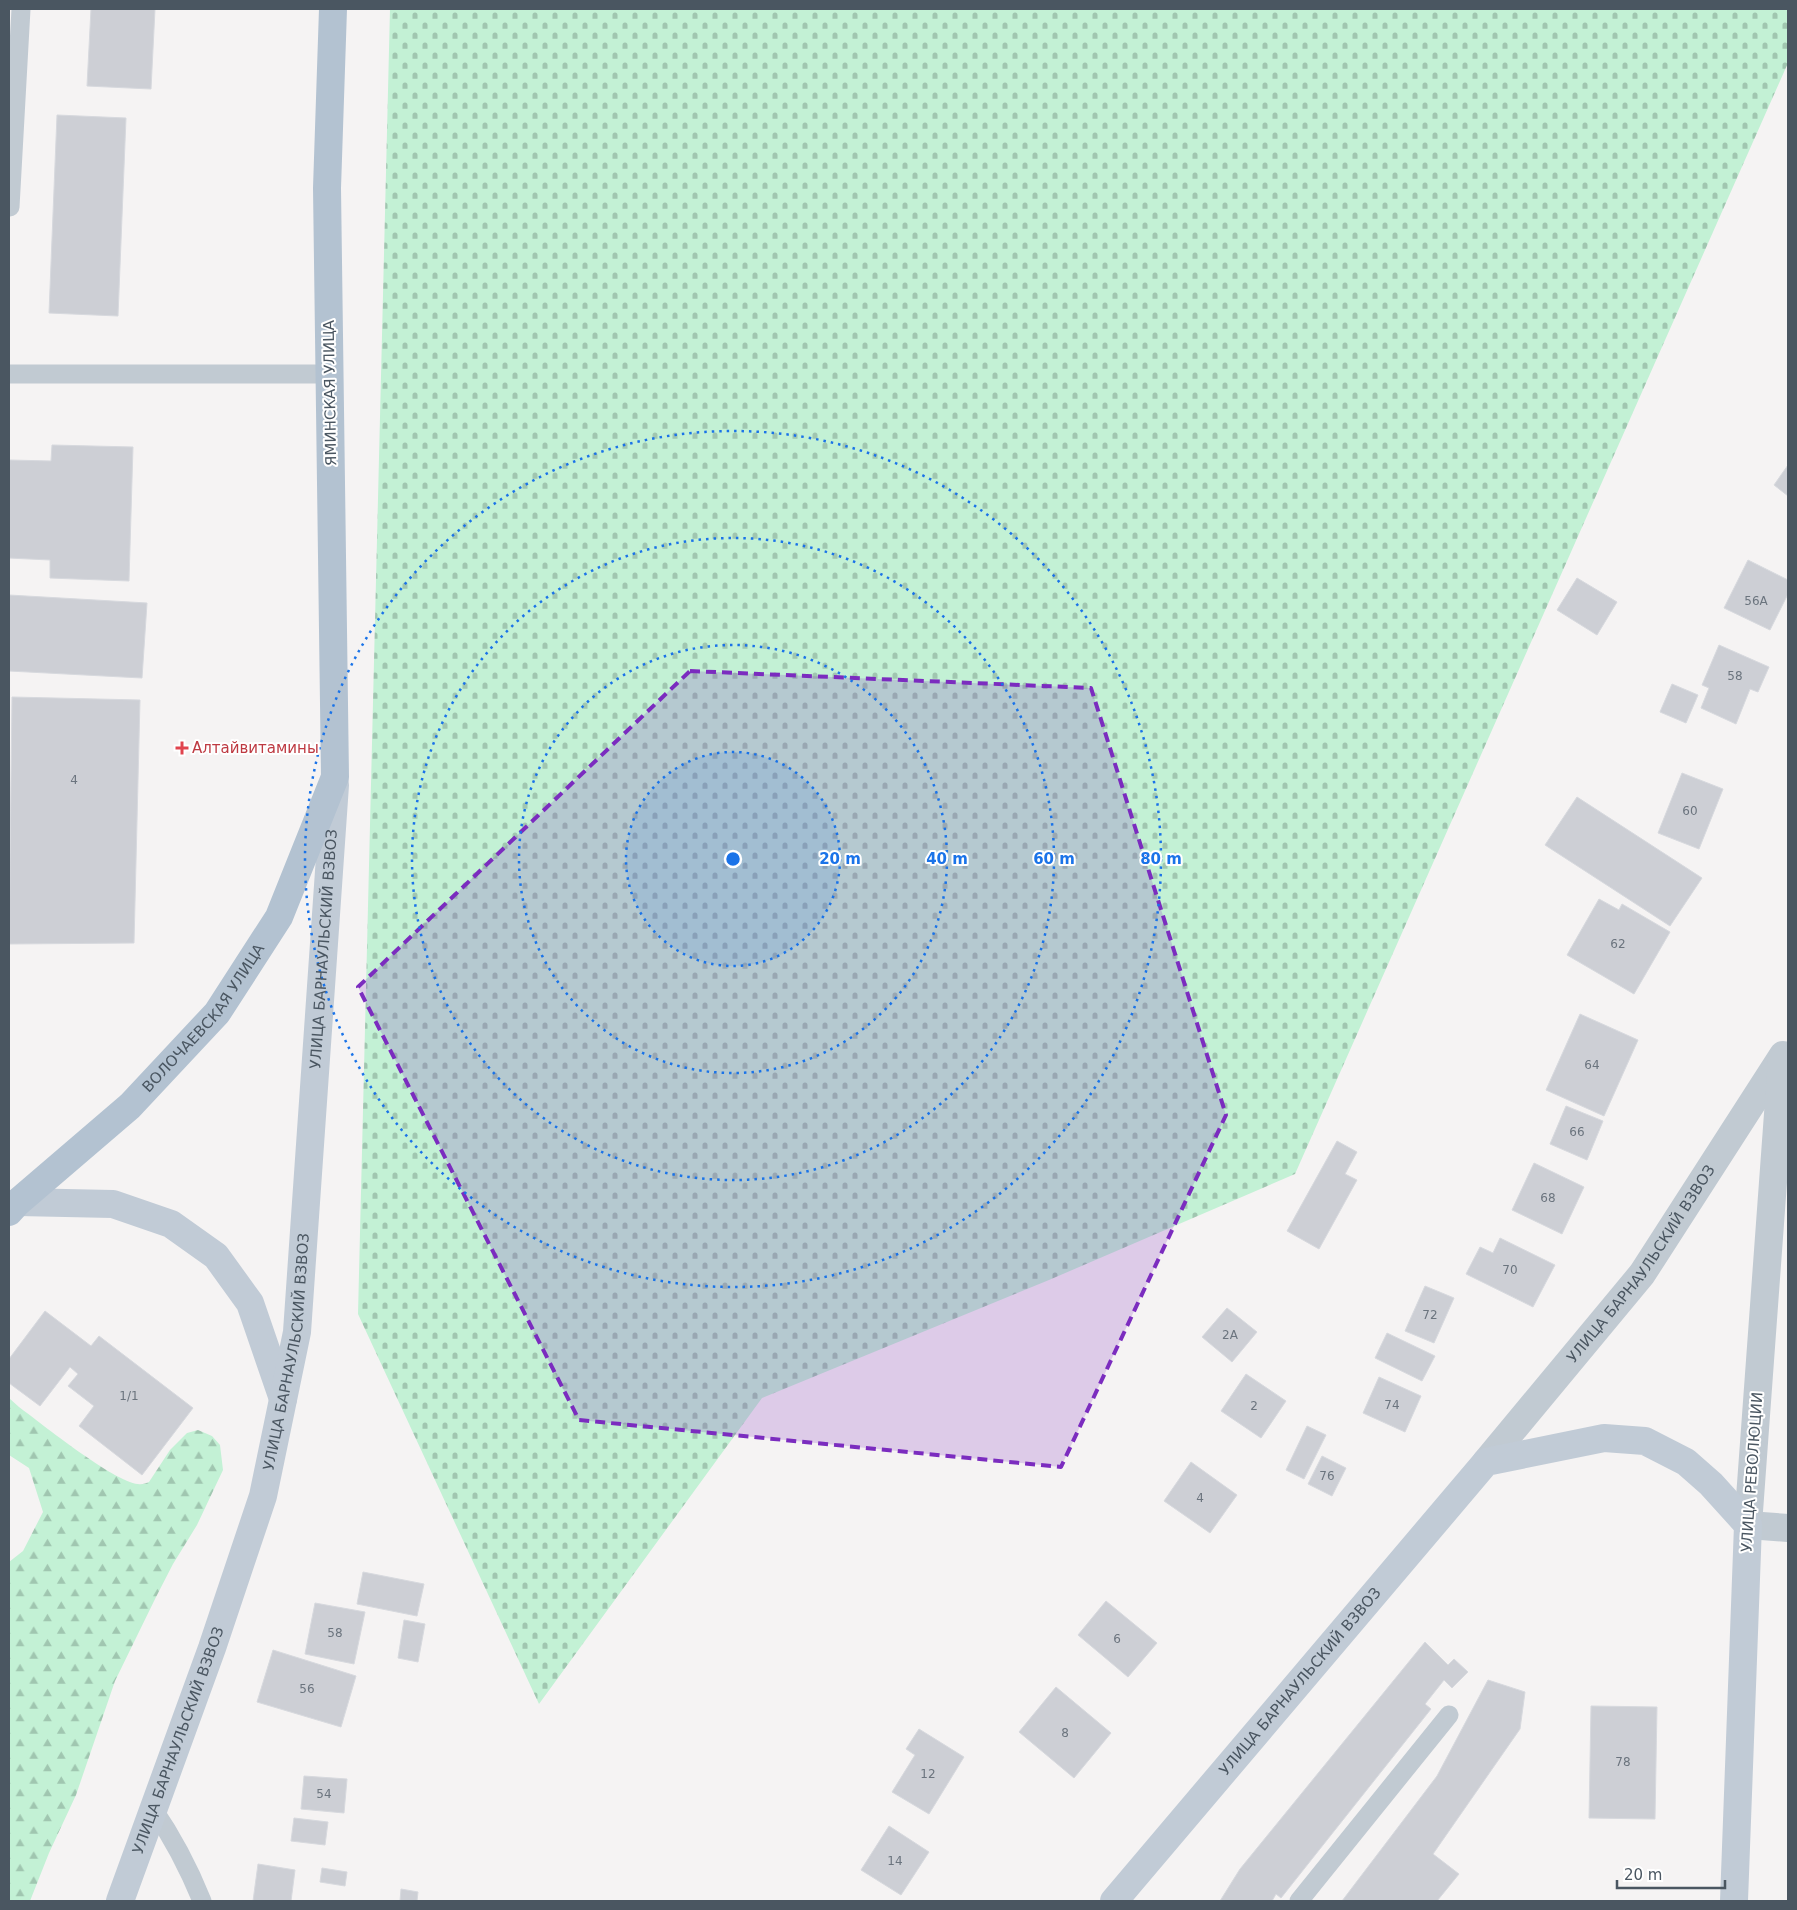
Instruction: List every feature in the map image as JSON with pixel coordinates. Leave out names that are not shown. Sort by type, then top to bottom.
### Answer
[{"type":"main road","name":"ЯМИНСКАЯ УЛИЦА","points":[[333,9],[327,188],[335,777]]},
{"type":"main road","name":"ВОЛОЧАЕВСКАЯ УЛИЦА","points":[[12,1204],[130,1106],[217,1014],[280,917],[335,777]]},
{"type":"main road","name":"УЛИЦА БАРНАУЛЬСКИЙ ВЗВОЗ","points":[[120,1901],[212,1648],[263,1496],[297,1332],[335,777]]},
{"type":"main road","points":[[12,1204],[113,1204],[171,1224],[216,1256],[250,1303],[283,1400]]},
{"type":"main road","points":[[1486,1462],[1604,1438],[1645,1441],[1686,1462],[1711,1484],[1748,1524]]},
{"type":"main road","name":"УЛИЦА БАРНАУЛЬСКИЙ ВЗВОЗ","points":[[1114,1901],[1486,1462]]},
{"type":"main road","name":"УЛИЦА РЕВОЛЮЦИИ","points":[[1734,1901],[1748,1524]]},
{"type":"street","name":"УЛИЦА БАРНАУЛЬСКИЙ ВЗВОЗ","points":[[1486,1462],[1642,1274],[1785,1050]]},
{"type":"street","name":"УЛИЦА РЕВОЛЮЦИИ","points":[[1748,1524],[1785,1050]]},
{"type":"street","points":[[1748,1524],[1788,1528]]},
{"type":"lane","points":[[10,207],[21,9]]},
{"type":"lane","points":[[9,374],[330,374]]},
{"type":"lane","points":[[1300,1901],[1449,1715]]},
{"type":"lane","points":[[153,1809],[180,1853],[202,1901]]},
{"type":"highlighted area","points":[[690,671],[1091,688],[1226,1115],[1061,1467],[579,1420],[358,987]]},
{"type":"green space","points":[[390,9],[1788,9],[1788,63],[1295,1174],[1049,1280],[762,1398],[539,1704],[358,1314]]},
{"type":"green space","points":[[9,1398],[78,1451],[127,1481],[139,1484],[149,1482],[170,1450],[187,1433],[198,1430],[212,1436],[220,1445],[223,1470],[197,1525],[173,1564],[115,1681],[76,1795],[49,1853],[30,1901],[9,1901],[9,1562],[23,1551],[43,1512],[29,1468],[9,1455]]},
{"type":"building","points":[[91,9],[155,9],[151,89],[87,86]]},
{"type":"building","points":[[57,115],[126,118],[118,316],[49,313]]},
{"type":"building","points":[[52,445],[133,447],[129,581],[50,578],[50,560],[9,558],[9,460],[51,461]]},
{"type":"building","points":[[1788,465],[1788,496],[1774,485]]},
{"type":"building","points":[[1748,560],[1788,580],[1788,594],[1770,630],[1724,608]]},
{"type":"building","points":[[1577,578],[1617,602],[1597,635],[1557,610]]},
{"type":"building","points":[[9,595],[147,603],[142,678],[9,671]]},
{"type":"building","points":[[1719,645],[1769,667],[1758,692],[1750,689],[1736,724],[1701,708],[1709,688],[1702,685]]},
{"type":"building","points":[[1672,684],[1698,695],[1686,723],[1660,712]]},
{"type":"building","points":[[12,697],[140,700],[134,943],[9,944]]},
{"type":"building","points":[[1682,773],[1723,789],[1699,849],[1658,833]]},
{"type":"building","points":[[1577,797],[1702,878],[1670,926],[1545,845]]},
{"type":"building","points":[[1599,899],[1619,910],[1622,904],[1670,932],[1634,994],[1567,955]]},
{"type":"building","points":[[1580,1014],[1638,1040],[1604,1116],[1546,1090]]},
{"type":"building","points":[[1566,1106],[1603,1121],[1587,1160],[1550,1144]]},
{"type":"building","points":[[1337,1141],[1357,1152],[1345,1174],[1357,1180],[1319,1249],[1287,1231]]},
{"type":"building","points":[[1534,1163],[1584,1187],[1562,1234],[1512,1210]]},
{"type":"building","points":[[1500,1238],[1555,1265],[1533,1307],[1466,1274],[1480,1247],[1493,1253]]},
{"type":"building","points":[[1425,1286],[1454,1298],[1434,1343],[1405,1331]]},
{"type":"building","points":[[1227,1308],[1257,1332],[1232,1362],[1202,1337]]},
{"type":"building","points":[[45,1311],[91,1346],[99,1336],[193,1408],[142,1475],[79,1426],[94,1406],[68,1386],[78,1374],[70,1367],[40,1406],[9,1383],[9,1359]]},
{"type":"building","points":[[1387,1333],[1435,1356],[1422,1381],[1375,1358]]},
{"type":"building","points":[[1246,1374],[1286,1401],[1261,1438],[1221,1411]]},
{"type":"building","points":[[1379,1377],[1421,1396],[1405,1432],[1363,1413]]},
{"type":"building","points":[[1307,1426],[1326,1435],[1304,1479],[1286,1470]]},
{"type":"building","points":[[1322,1456],[1346,1468],[1332,1496],[1308,1484]]},
{"type":"building","points":[[1191,1462],[1237,1495],[1210,1533],[1164,1501]]},
{"type":"building","points":[[363,1572],[424,1584],[417,1616],[357,1604]]},
{"type":"building","points":[[1106,1601],[1157,1643],[1128,1677],[1078,1635]]},
{"type":"building","points":[[315,1603],[365,1612],[354,1664],[305,1654]]},
{"type":"building","points":[[404,1620],[425,1624],[418,1662],[398,1658]]},
{"type":"building","points":[[1425,1642],[1448,1665],[1454,1659],[1468,1672],[1452,1688],[1444,1680],[1425,1704],[1431,1709],[1281,1898],[1276,1894],[1272,1901],[1220,1901],[1240,1869]]},
{"type":"building","points":[[273,1650],[356,1676],[341,1727],[257,1702]]},
{"type":"building","points":[[1488,1680],[1525,1692],[1520,1729],[1433,1854],[1459,1874],[1437,1901],[1342,1901],[1437,1776]]},
{"type":"building","points":[[1056,1687],[1111,1733],[1074,1778],[1019,1732]]},
{"type":"building","points":[[1591,1706],[1657,1707],[1655,1819],[1589,1818]]},
{"type":"building","points":[[919,1729],[964,1757],[929,1814],[892,1792],[915,1755],[906,1749]]},
{"type":"building","points":[[304,1776],[347,1779],[344,1813],[301,1809]]},
{"type":"building","points":[[294,1818],[328,1822],[325,1845],[291,1841]]},
{"type":"building","points":[[889,1826],[929,1852],[901,1895],[861,1870]]},
{"type":"building","points":[[258,1864],[295,1870],[291,1901],[253,1901]]},
{"type":"building","points":[[322,1868],[347,1872],[345,1886],[320,1882]]},
{"type":"building","points":[[401,1889],[418,1892],[417,1901],[400,1901]]},
{"type":"place","name":"Алтайвитамины","points":[[182,748]]}]
